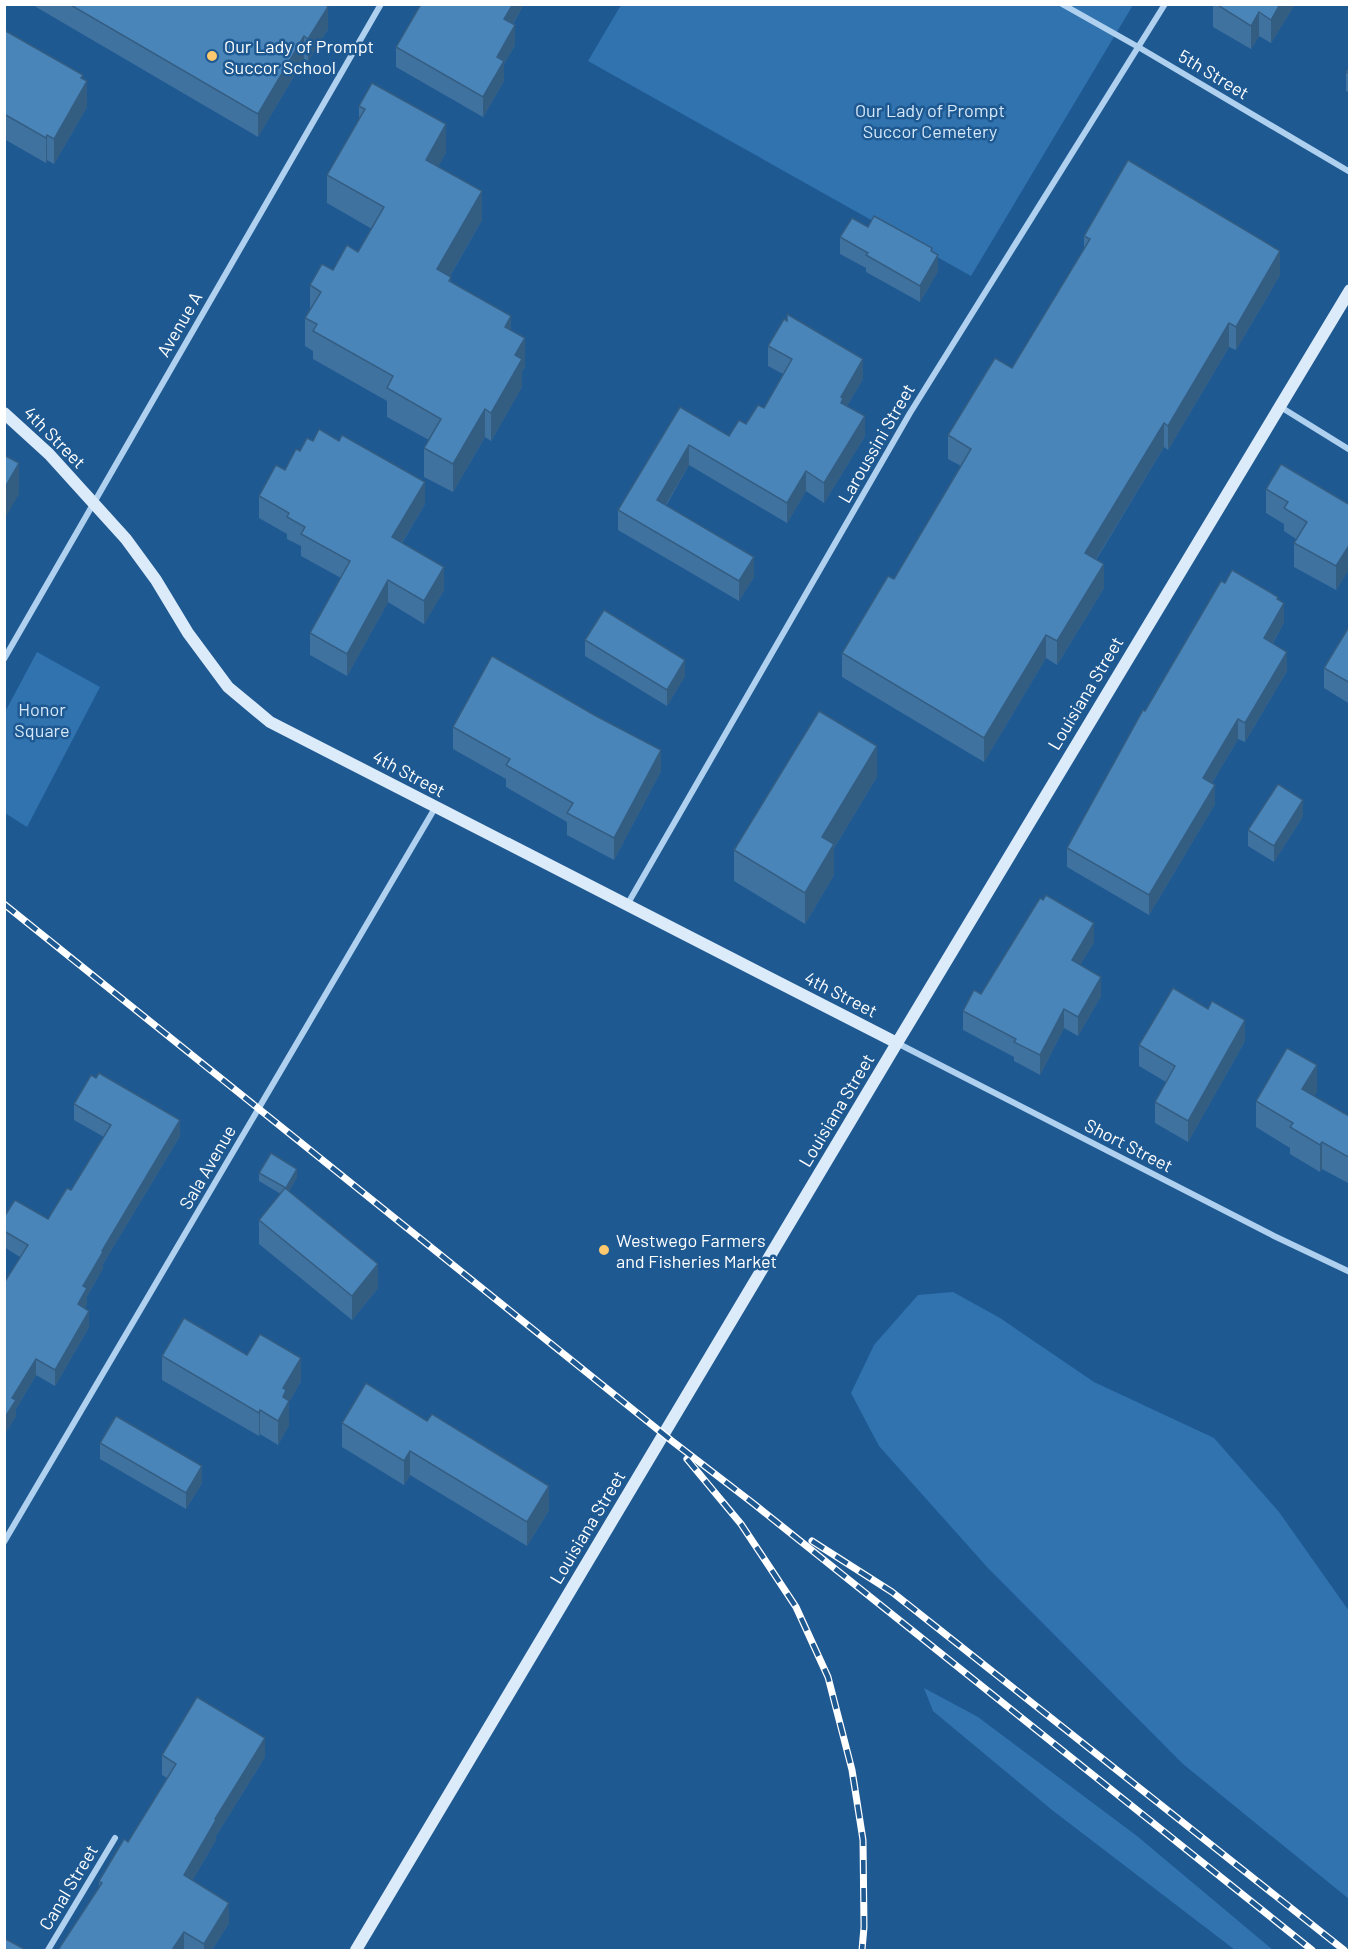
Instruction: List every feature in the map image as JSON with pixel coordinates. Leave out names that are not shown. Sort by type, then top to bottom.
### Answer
[{"type":"main road","name":"Louisiana Street","points":[[356,1950],[897,1042],[1350,290]]},
{"type":"main road","name":"4th Street","points":[[4,413],[50,454],[132,547],[156,580],[188,633],[228,687],[270,722],[897,1042]]},
{"type":"street","name":"Avenue A","points":[[4,659],[381,4]]},
{"type":"street","name":"5th Street","points":[[1062,4],[1350,172]]},
{"type":"street","name":"Laroussini Street","points":[[627,906],[910,413],[1140,48],[1165,4]]},
{"type":"street","points":[[1279,406],[1350,450]]},
{"type":"street","name":"Sala Avenue","points":[[4,1542],[435,808]]},
{"type":"street","name":"Short Street","points":[[897,1042],[1274,1236],[1350,1272]]},
{"type":"street","name":"Canal Street","points":[[48,1950],[115,1838]]},
{"type":"green space","name":"Our Lady of Prompt Succor Cemetery","points":[[621,5],[1133,5],[971,276],[588,61]]},
{"type":"green space","name":"Honor Square","points":[[37,652],[100,687],[27,827],[5,813],[5,712]]},
{"type":"green space","points":[[953,1292],[1000,1318],[1094,1382],[1214,1438],[1279,1512],[1349,1611],[1349,1899],[1183,1764],[987,1567],[879,1446],[851,1393],[874,1345],[918,1295]]},
{"type":"green space","points":[[924,1688],[978,1717],[1137,1836],[1273,1950],[1235,1950],[1052,1810],[933,1711]]},
{"type":"building","points":[[69,4],[325,4],[328,7],[308,39],[304,36],[258,114]]},
{"type":"building","points":[[421,4],[513,4],[504,19],[515,25],[497,57],[504,61],[483,97],[396,47]]},
{"type":"building","points":[[1216,4],[1280,4],[1271,20],[1259,12],[1251,26]]},
{"type":"building","points":[[4,30],[83,75],[81,78],[87,81],[54,139],[47,135],[46,138],[4,114]]},
{"type":"building","points":[[372,83],[446,124],[426,160],[482,191],[437,269],[451,277],[449,281],[511,316],[505,327],[525,338],[515,355],[522,359],[491,413],[485,409],[453,464],[424,448],[441,419],[387,388],[393,376],[313,331],[317,324],[305,318],[321,292],[310,285],[322,264],[333,270],[347,245],[358,252],[384,207],[327,175],[365,109],[359,106]]},
{"type":"building","points":[[1128,160],[1280,251],[1236,327],[1229,323],[1168,426],[1164,423],[1085,553],[1104,564],[1057,641],[1046,635],[984,738],[842,653],[888,576],[894,579],[971,449],[948,435],[995,358],[1012,368],[1090,239],[1084,236]]},
{"type":"building","points":[[874,216],[932,248],[931,251],[938,255],[920,286],[840,237],[852,218],[868,227]]},
{"type":"building","points":[[787,314],[863,359],[841,397],[843,398],[841,403],[865,416],[824,483],[806,471],[787,503],[689,445],[657,500],[754,557],[739,581],[618,510],[680,407],[729,436],[739,420],[746,424],[758,405],[764,408],[792,359],[768,346],[784,319],[787,321]]},
{"type":"building","points":[[319,429],[339,441],[342,435],[425,482],[392,537],[444,567],[424,601],[388,580],[347,654],[310,633],[350,561],[301,534],[305,527],[287,517],[289,513],[259,496],[276,465],[285,470],[296,449],[300,451],[307,438],[313,441]]},
{"type":"building","points":[[4,455],[19,463],[4,489]]},
{"type":"building","points":[[1281,464],[1350,505],[1350,544],[1336,566],[1294,543],[1307,522],[1284,508],[1288,502],[1266,489]]},
{"type":"building","points":[[1232,570],[1278,597],[1277,599],[1284,603],[1264,638],[1287,652],[1245,723],[1238,719],[1203,778],[1215,785],[1149,895],[1067,848],[1143,710],[1145,711],[1221,581],[1225,583]]},
{"type":"building","points":[[604,610],[685,660],[667,690],[585,640]]},
{"type":"building","points":[[1350,625],[1350,683],[1324,668]]},
{"type":"building","points":[[492,656],[596,716],[661,750],[614,838],[567,813],[573,803],[506,765],[510,759],[453,727]]},
{"type":"building","points":[[819,711],[877,746],[822,837],[834,844],[805,893],[734,850]]},
{"type":"building","points":[[1278,784],[1303,800],[1274,846],[1248,830]]},
{"type":"building","points":[[1046,895],[1094,923],[1072,960],[1101,977],[1078,1017],[1064,1009],[1040,1055],[1014,1042],[1016,1039],[963,1011],[974,990],[981,994],[1040,898],[1043,900]]},
{"type":"building","points":[[1173,988],[1208,1009],[1212,1001],[1245,1020],[1188,1121],[1155,1102],[1175,1066],[1139,1045]]},
{"type":"building","points":[[1287,1048],[1317,1065],[1302,1089],[1350,1115],[1350,1158],[1322,1142],[1320,1145],[1290,1127],[1293,1123],[1256,1101]]},
{"type":"building","points":[[99,1073],[180,1120],[83,1286],[87,1288],[78,1304],[89,1311],[55,1370],[36,1359],[12,1398],[16,1400],[4,1419],[4,1283],[28,1245],[4,1231],[4,1217],[15,1200],[48,1219],[67,1188],[71,1190],[111,1125],[74,1104],[91,1075],[96,1078]]},
{"type":"building","points":[[271,1153],[297,1169],[286,1188],[259,1173]]},
{"type":"building","points":[[285,1188],[378,1264],[352,1296],[259,1220]]},
{"type":"building","points":[[184,1318],[247,1355],[260,1334],[301,1358],[283,1388],[286,1390],[283,1397],[289,1401],[278,1421],[260,1410],[259,1413],[162,1356]]},
{"type":"building","points":[[366,1383],[427,1421],[432,1414],[549,1486],[527,1522],[410,1451],[404,1461],[342,1423]]},
{"type":"building","points":[[116,1416],[202,1466],[186,1493],[100,1443]]},
{"type":"building","points":[[197,1697],[265,1738],[215,1819],[184,1875],[229,1903],[204,1944],[184,1932],[172,1950],[58,1950],[102,1883],[99,1881],[124,1839],[128,1842],[176,1764],[162,1755]]},
{"type":"building","points":[[4,1938],[26,1950],[4,1950]]},
{"type":"railway","points":[[4,904],[672,1441],[1312,1950]]},
{"type":"railway","points":[[687,1459],[741,1524],[796,1607],[828,1677],[852,1770],[863,1840],[862,1950]]},
{"type":"railway","points":[[812,1541],[892,1592],[1344,1950]]},
{"type":"place","name":"Our Lady of Prompt Succor School","points":[[212,56]]},
{"type":"place","name":"Westwego Farmers and Fisheries Market","points":[[604,1250]]}]
